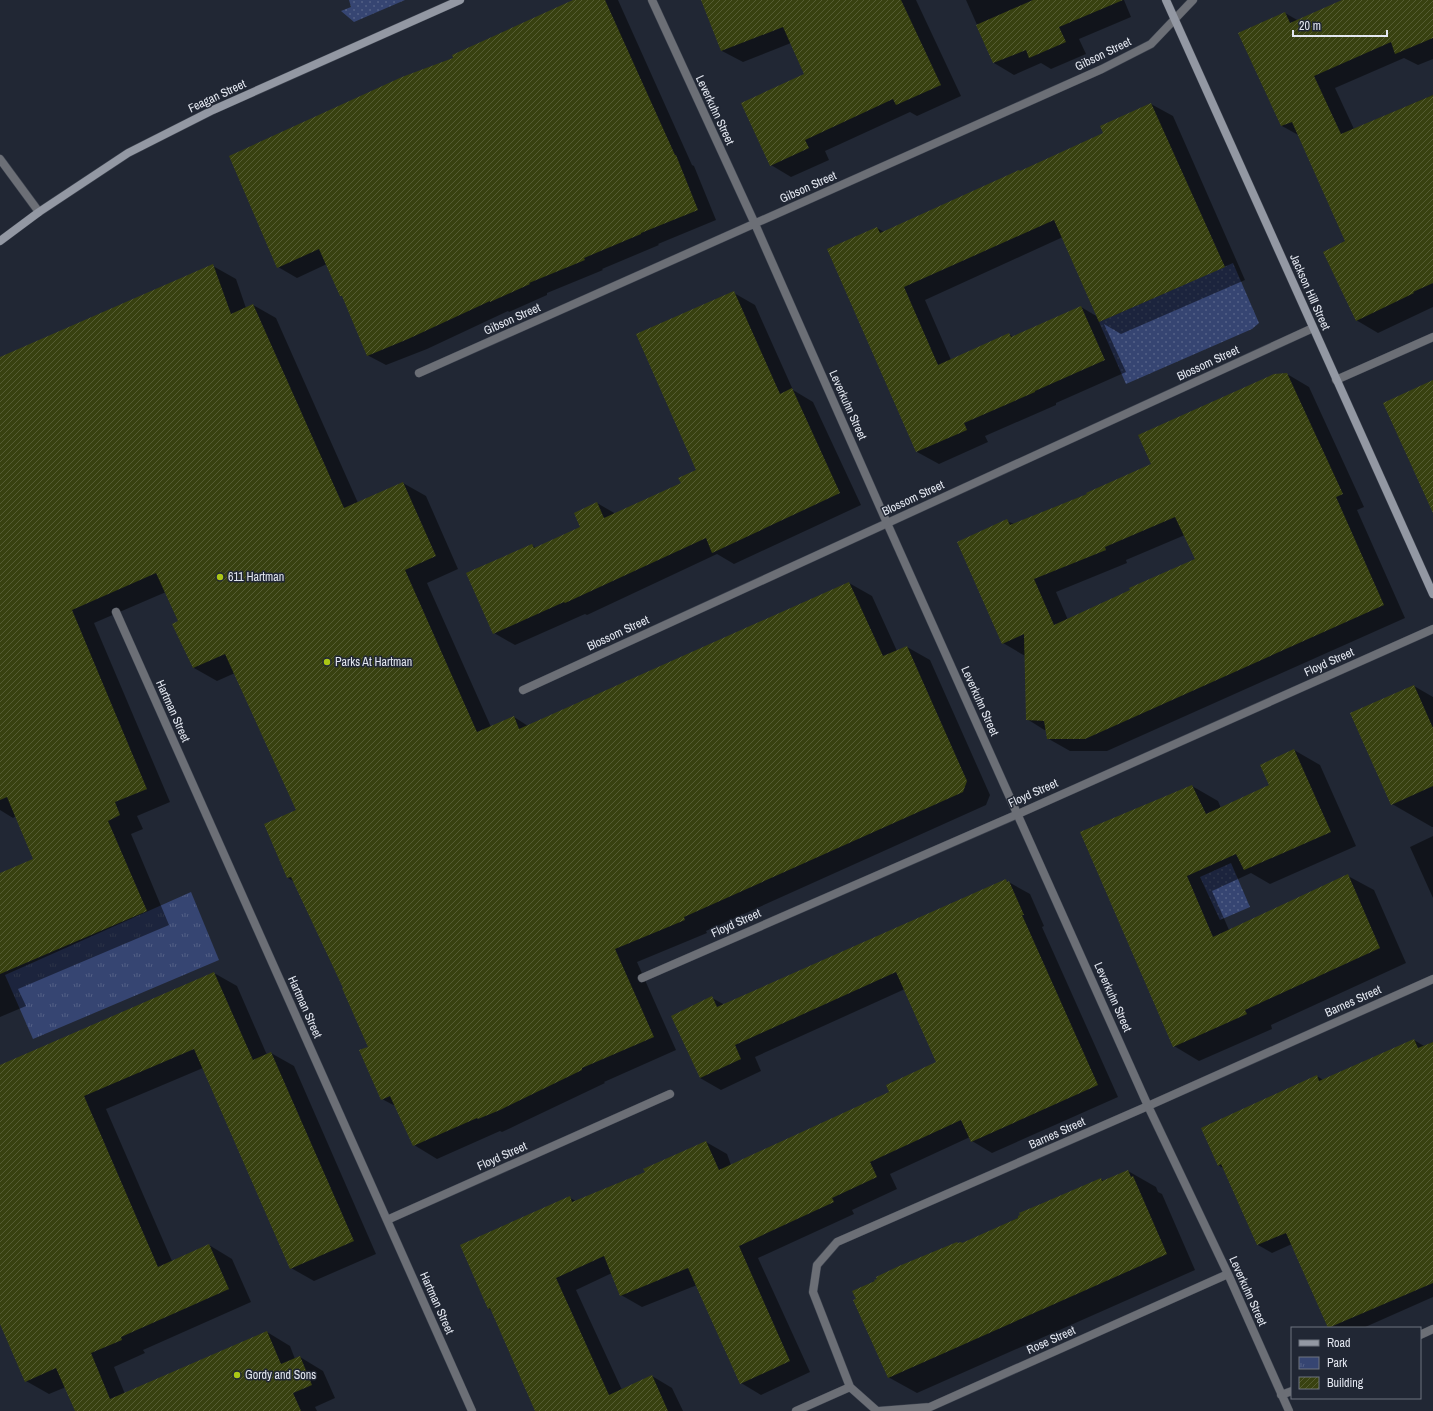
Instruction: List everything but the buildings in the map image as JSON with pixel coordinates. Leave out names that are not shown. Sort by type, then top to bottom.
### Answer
[{"type":"street","name":"Feagan Street","points":[[0,241],[39,212],[128,153],[213,110],[460,0]]},
{"type":"street","name":"Leverkuhn Street","points":[[652,0],[755,224],[887,524],[1148,1106],[1228,1274],[1289,1411]]},
{"type":"street","name":"Jackson Hill Street","points":[[1166,0],[1433,594]]},
{"type":"street","name":"Gibson Street","points":[[419,373],[1102,69],[1151,44],[1193,0]]},
{"type":"street","points":[[0,159],[39,212]]},
{"type":"street","name":"Blossom Street","points":[[523,690],[1313,328]]},
{"type":"street","points":[[1336,380],[1433,337]]},
{"type":"street","name":"Hartman Street","points":[[116,612],[472,1411]]},
{"type":"street","name":"Floyd Street","points":[[642,978],[1018,814],[1433,629]]},
{"type":"street","name":"Barnes Street","points":[[878,1411],[850,1387],[813,1292],[818,1265],[837,1242],[1433,979]]},
{"type":"street","name":"Floyd Street","points":[[387,1220],[670,1094]]},
{"type":"street","name":"Rose Street","points":[[878,1411],[930,1407],[1228,1274]]},
{"type":"street","points":[[1421,1335],[1433,1329]]},
{"type":"street","points":[[796,1411],[850,1387]]},
{"type":"street","points":[[1281,1395],[1291,1391]]},
{"type":"green space","points":[[349,0],[405,0],[354,22],[341,11],[351,7]]},
{"type":"green space","points":[[1233,263],[1259,323],[1252,329],[1126,384],[1099,322]]},
{"type":"green space","points":[[1231,863],[1250,907],[1220,920],[1200,877]]},
{"type":"green space","points":[[191,892],[219,960],[33,1039],[5,975]]},
{"type":"place","name":"611 Hartman","points":[[220,577]]},
{"type":"place","name":"Parks At Hartman","points":[[327,662]]},
{"type":"place","name":"Gordy and Sons","points":[[237,1375]]}]
